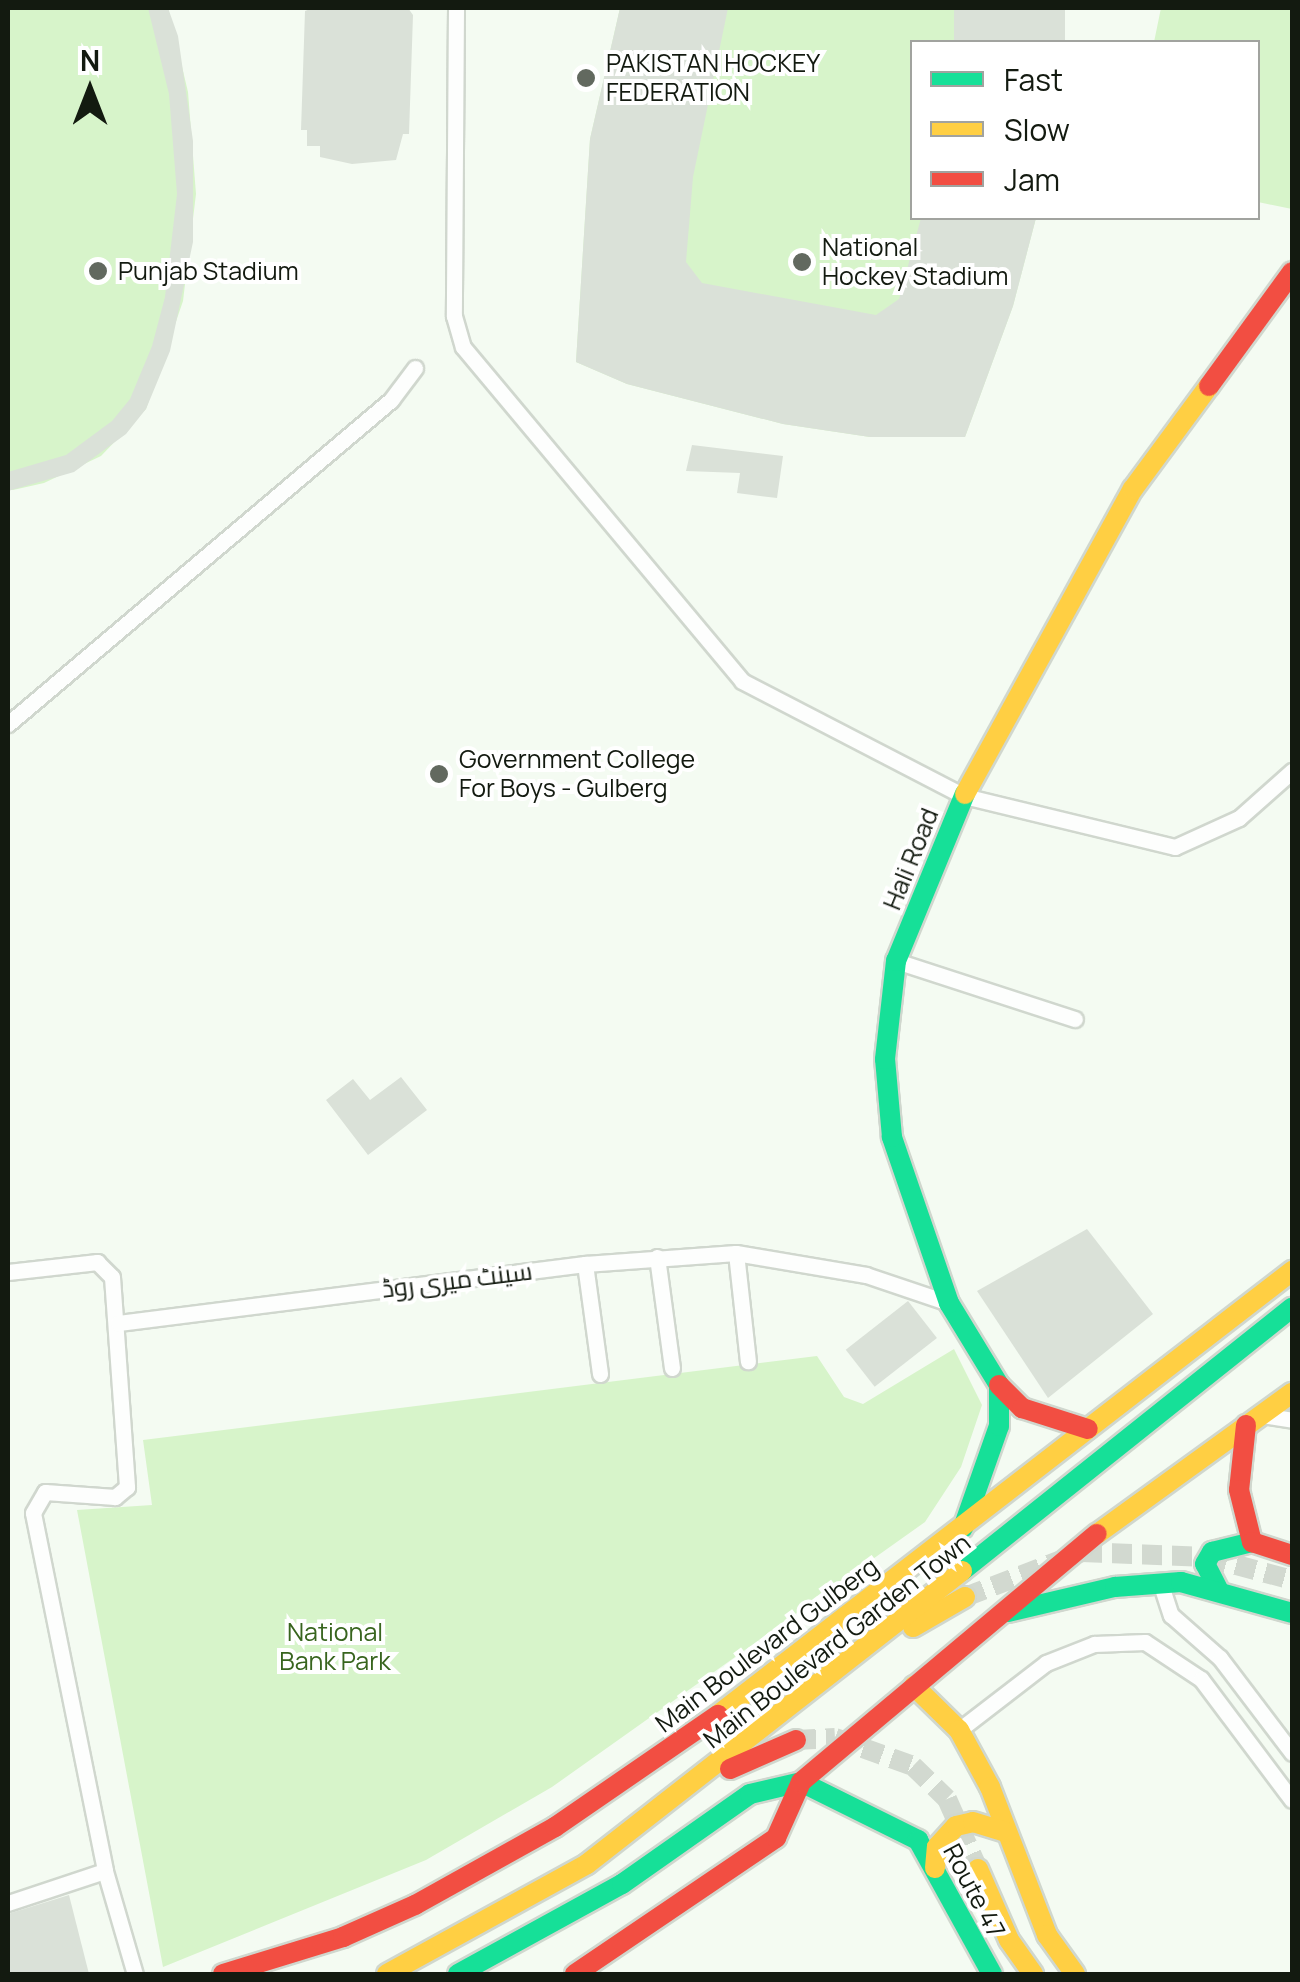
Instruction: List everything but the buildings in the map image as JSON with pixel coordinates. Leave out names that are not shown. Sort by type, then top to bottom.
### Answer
[{"type":"main road","name":"Hali Road","points":[[999,1386],[950,1302],[892,1137],[885,1059],[896,962],[964,796],[1133,488],[1292,272]]},
{"type":"main road","name":"Main Boulevard Gulberg","points":[[228,1974],[343,1937],[415,1906],[555,1826],[677,1746],[1292,1271]]},
{"type":"main road","name":"Main Boulevard Garden Town","points":[[387,1974],[587,1864],[696,1784],[1292,1308]]},
{"type":"main road","points":[[999,1386],[1022,1408],[1088,1430]]},
{"type":"main road","points":[[964,1528],[999,1426],[999,1386]]},
{"type":"main road","points":[[574,1974],[776,1838],[801,1782],[1002,1614],[1292,1393]]},
{"type":"main road","points":[[1252,1542],[1239,1490],[1254,1420]]},
{"type":"main road","points":[[1218,1589],[1205,1564],[1212,1552],[1252,1542],[1292,1555]]},
{"type":"main road","points":[[1002,1614],[1160,1582],[1218,1589],[1291,1614]]},
{"type":"main road","points":[[808,1698],[965,1596]]},
{"type":"main road","name":"Route 47","points":[[914,1686],[959,1730],[990,1786],[1046,1935],[1075,1974]]},
{"type":"main road","points":[[696,1784],[796,1740]]},
{"type":"main road","points":[[458,1974],[622,1884],[750,1794],[801,1782]]},
{"type":"main road","name":"Route 47","points":[[801,1782],[904,1829],[935,1868],[992,1974]]},
{"type":"main road","points":[[935,1868],[937,1846],[956,1826],[973,1822],[1005,1832]]},
{"type":"main road","points":[[978,1869],[1008,1940],[1032,1974]]},
{"type":"street","points":[[456,8],[454,316],[463,347],[742,681],[964,796],[1175,847],[1238,818],[1292,770]]},
{"type":"street","points":[[8,724],[391,400],[415,368]]},
{"type":"street","points":[[896,962],[1075,1019]]},
{"type":"street","points":[[736,1253],[748,1361]]},
{"type":"street","name":"سینٹ میری روڈ","points":[[118,1322],[586,1264],[736,1253],[866,1276],[950,1302]]},
{"type":"street","points":[[658,1257],[672,1368]]},
{"type":"street","points":[[8,1272],[97,1262],[112,1277],[127,1487],[115,1497],[45,1492],[33,1513],[105,1871],[135,1974]]},
{"type":"street","points":[[586,1264],[600,1374]]},
{"type":"street","points":[[1254,1420],[1292,1420]]},
{"type":"street","points":[[1160,1582],[1171,1615],[1220,1658],[1292,1752]]},
{"type":"street","points":[[959,1730],[1046,1664],[1094,1644],[1145,1642],[1176,1658],[1201,1679],[1292,1800]]},
{"type":"street","points":[[8,1904],[105,1871]]},
{"type":"green space","name":"Punjab Stadium","points":[[8,8],[168,8],[188,92],[196,194],[183,301],[146,409],[101,456],[44,483],[13,490],[8,489]]},
{"type":"green space","name":"National Hockey Stadium","points":[[620,8],[1065,8],[1063,40],[910,40],[910,220],[1035,220],[1013,306],[965,437],[870,437],[783,424],[627,384],[576,362],[590,139]]},
{"type":"green space","points":[[1161,8],[1292,8],[1292,209],[1260,202],[1260,40],[1154,40]]},
{"type":"green space","name":"National Bank Park","points":[[954,1349],[982,1405],[961,1467],[925,1522],[552,1787],[426,1860],[163,1967],[77,1510],[152,1505],[143,1440],[817,1356],[844,1397],[863,1404]]},
{"type":"tunnel","points":[[965,1597],[1082,1552],[1207,1557],[1292,1580]]},
{"type":"tunnel","points":[[796,1740],[835,1738],[913,1766],[947,1799],[978,1869]]},
{"type":"traffic: fast","points":[[963,1528],[999,1426],[999,1385],[949,1303],[892,1137],[885,1059],[896,961],[965,794]]},
{"type":"traffic: fast","points":[[962,1571],[1292,1308]]},
{"type":"traffic: fast","points":[[1218,1589],[1205,1564],[1212,1552],[1252,1542]]},
{"type":"traffic: fast","points":[[1008,1612],[1115,1587],[1181,1582],[1292,1613]]},
{"type":"traffic: fast","points":[[458,1974],[622,1884],[750,1794],[801,1782],[918,1840],[992,1974]]},
{"type":"traffic: slow","points":[[965,794],[1133,489],[1209,386]]},
{"type":"traffic: slow","points":[[718,1715],[1292,1271]]},
{"type":"traffic: slow","points":[[1097,1534],[1292,1393]]},
{"type":"traffic: slow","points":[[387,1974],[587,1864],[962,1571]]},
{"type":"traffic: slow","points":[[913,1627],[965,1597]]},
{"type":"traffic: slow","points":[[914,1686],[959,1730],[990,1787],[1047,1935],[1075,1974]]},
{"type":"traffic: slow","points":[[935,1868],[937,1847],[956,1826],[973,1822],[1005,1832]]},
{"type":"traffic: slow","points":[[978,1869],[1009,1940],[1033,1974]]},
{"type":"traffic: jam","points":[[1209,386],[1292,272]]},
{"type":"traffic: jam","points":[[999,1385],[1022,1408],[1088,1429]]},
{"type":"traffic: jam","points":[[1246,1425],[1239,1490],[1252,1542],[1292,1555]]},
{"type":"traffic: jam","points":[[575,1974],[776,1838],[801,1782],[1097,1534]]},
{"type":"traffic: jam","points":[[223,1974],[343,1937],[415,1905],[555,1827],[718,1715]]},
{"type":"traffic: jam","points":[[730,1769],[796,1740]]},
{"type":"place","name":"PAKISTAN HOCKEY FEDERATION","points":[[586,78]]},
{"type":"place","name":"National Hockey Stadium","points":[[802,262]]},
{"type":"place","name":"Punjab Stadium","points":[[98,271]]},
{"type":"place","name":"Government College For Boys - Gulberg","points":[[439,774]]}]
